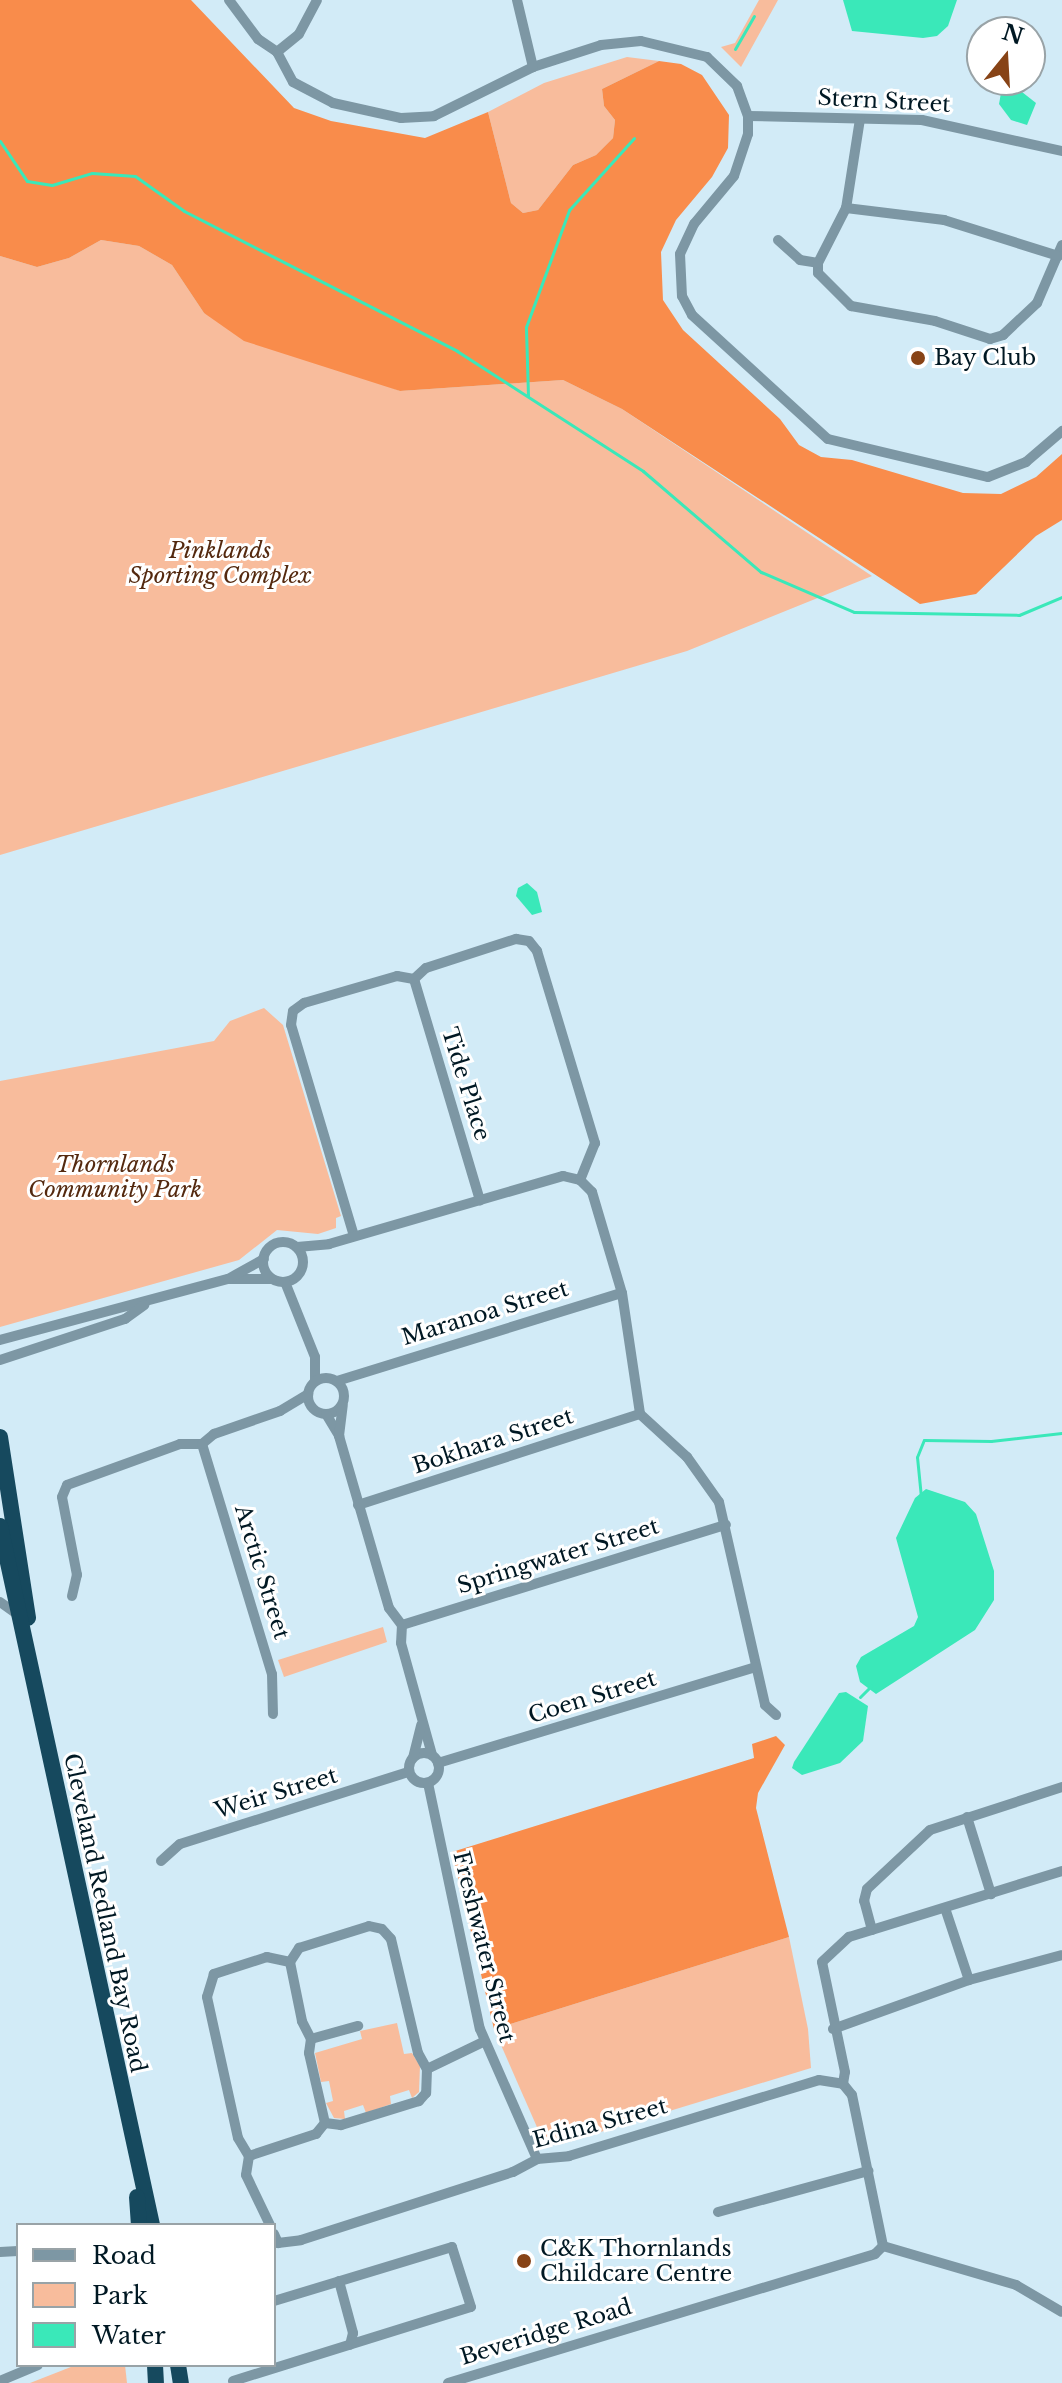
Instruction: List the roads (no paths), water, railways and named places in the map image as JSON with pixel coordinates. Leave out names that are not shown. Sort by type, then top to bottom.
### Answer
[{"type":"highway","name":"Cleveland Redland Bay Road","points":[[0,1437],[33,1683]]},
{"type":"highway","name":"Cleveland Redland Bay Road","points":[[0,1526],[3,1562],[33,1683],[152,2223]]},
{"type":"highway","name":"Cleveland Redland Bay Road","points":[[134,2152],[139,2223]]},
{"type":"street","points":[[229,0],[258,39],[277,52],[293,82],[333,103],[401,118],[434,116],[533,67],[578,49],[641,41],[707,57],[731,76],[748,116],[740,165],[694,224],[680,254],[682,296],[692,315],[828,439],[988,477],[1026,462],[1062,431]]},
{"type":"street","points":[[277,52],[299,34],[317,0]]},
{"type":"street","points":[[517,0],[533,67]]},
{"type":"street","name":"Stern Street","points":[[748,116],[962,125],[1062,151]]},
{"type":"street","points":[[846,208],[944,220],[1060,250],[1057,274],[1037,303],[1003,335],[990,339],[935,321],[859,310],[818,273],[818,263],[846,208],[860,119]]},
{"type":"street","points":[[778,240],[800,260],[818,263]]},
{"type":"street","points":[[354,1236],[291,1017],[296,1007],[397,976],[414,979],[426,968],[516,939],[529,941],[537,951],[595,1143],[580,1180]]},
{"type":"street","name":"Tide Place","points":[[414,979],[480,1200]]},
{"type":"street","points":[[0,1340],[123,1305],[144,1305],[228,1279],[264,1259],[274,1245],[297,1247],[329,1244],[563,1176],[580,1180],[592,1192],[622,1293],[640,1414],[709,1482],[726,1525],[765,1705],[776,1715]]},
{"type":"street","points":[[298,1303],[298,1275],[303,1261],[329,1244]]},
{"type":"street","points":[[297,1247],[303,1261]]},
{"type":"street","points":[[264,1259],[272,1279]]},
{"type":"street","points":[[228,1279],[285,1282],[298,1275]]},
{"type":"street","points":[[72,1596],[77,1575],[62,1497],[67,1485],[180,1444],[202,1444],[214,1434],[280,1411],[308,1394],[315,1381],[315,1357],[298,1303],[285,1282]]},
{"type":"street","name":"Maranoa Street","points":[[334,1379],[622,1293]]},
{"type":"street","points":[[0,1360],[125,1319],[144,1305]]},
{"type":"street","points":[[315,1357],[345,1392]]},
{"type":"street","points":[[339,1436],[345,1392],[359,1372]]},
{"type":"street","points":[[315,1381],[334,1379]]},
{"type":"street","points":[[308,1394],[313,1408]]},
{"type":"street","points":[[326,1414],[343,1405]]},
{"type":"street","points":[[280,1411],[313,1408],[326,1414],[339,1436],[389,1608],[402,1625],[401,1643],[438,1774],[428,1783],[414,1780],[409,1772],[422,1723]]},
{"type":"street","name":"Bokhara Street","points":[[358,1505],[640,1414]]},
{"type":"street","name":"Arctic Street","points":[[202,1444],[272,1674],[273,1714]]},
{"type":"street","name":"Springwater Street","points":[[402,1625],[726,1525]]},
{"type":"street","points":[[0,1602],[17,1614]]},
{"type":"street","name":"Coen Street","points":[[435,1759],[756,1667]]},
{"type":"street","points":[[413,1758],[435,1759]]},
{"type":"street","name":"Weir Street","points":[[161,1861],[180,1844],[409,1772]]},
{"type":"street","name":"Freshwater Street","points":[[428,1783],[485,2041],[537,2159]]},
{"type":"street","points":[[872,1930],[864,1901],[867,1889],[930,1830],[1062,1787]]},
{"type":"street","points":[[967,1817],[991,1894]]},
{"type":"street","points":[[1062,1871],[849,1937],[822,1962],[833,2029],[845,2072],[843,2084],[852,2095],[883,2246],[1016,2285],[1062,2312]]},
{"type":"street","points":[[945,1908],[969,1980]]},
{"type":"street","points":[[369,1926],[382,1929],[391,1939],[418,2053],[427,2069],[426,2093],[419,2101],[341,2125],[325,2123],[309,2053],[311,2039],[302,2021],[290,1962],[299,1948],[369,1926]]},
{"type":"street","points":[[833,2029],[969,1980],[1062,1955]]},
{"type":"street","points":[[269,2223],[246,2175],[249,2156],[238,2138],[208,1984],[214,1974],[267,1957],[290,1962]]},
{"type":"street","points":[[311,2039],[358,2026]]},
{"type":"street","points":[[427,2069],[485,2041]]},
{"type":"street","name":"Edina Street","points":[[276,2239],[513,2172],[537,2159],[569,2156],[819,2080],[843,2084]]},
{"type":"street","points":[[249,2156],[316,2134],[325,2123]]},
{"type":"street","points":[[718,2212],[868,2171]]},
{"type":"street","name":"Beveridge Road","points":[[448,2383],[875,2254],[883,2246]]},
{"type":"street","points":[[233,2381],[471,2307],[452,2247],[276,2300]]},
{"type":"street","points":[[339,2281],[353,2333],[350,2345]]},
{"type":"street","points":[[0,2381],[33,2367]]},
{"type":"water","points":[[843,0],[957,0],[948,26],[937,36],[923,38],[852,31]]},
{"type":"water","points":[[1000,96],[1027,96],[1036,103],[1027,125],[1011,120],[999,104]]},
{"type":"water","points":[[527,883],[537,892],[542,912],[532,915],[516,896],[518,888]]},
{"type":"water","points":[[926,1489],[965,1502],[976,1514],[994,1571],[994,1600],[975,1630],[876,1694],[860,1682],[856,1666],[861,1657],[914,1626],[918,1617],[896,1538],[915,1498]]},
{"type":"water","points":[[846,1692],[868,1706],[863,1741],[840,1763],[802,1775],[792,1768],[794,1762],[839,1693]]},
{"type":"waterway","points":[[735,49],[754,16]]},
{"type":"waterway","points":[[528,396],[526,327],[569,210],[634,138]]},
{"type":"waterway","points":[[0,141],[27,181],[52,185],[92,173],[135,176],[184,211],[457,351],[643,471],[761,572],[854,612],[1019,615],[1062,597]]},
{"type":"waterway","points":[[921,1497],[917,1457],[924,1440],[991,1441],[1062,1433]]},
{"type":"waterway","points":[[860,1697],[871,1686]]},
{"type":"place","name":"Bay Club","points":[[918,358]]},
{"type":"place","name":"C&K Thornlands Childcare Centre","points":[[524,2261]]},
{"type":"park label","name":"Pinklands Sporting Complex","points":[[220,562]]},
{"type":"park label","name":"Thornlands Community Park","points":[[115,1176]]}]
